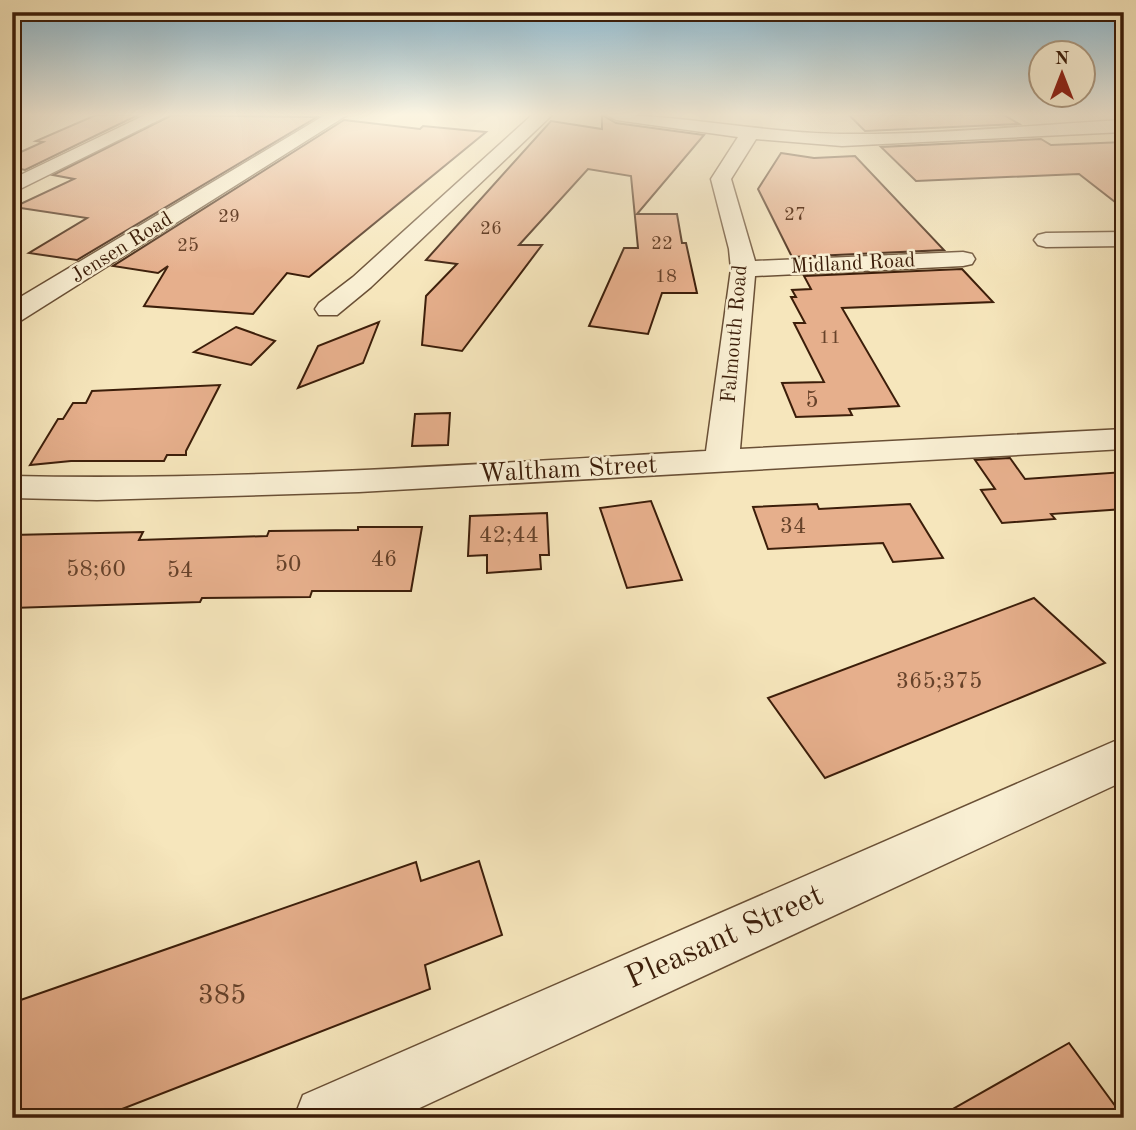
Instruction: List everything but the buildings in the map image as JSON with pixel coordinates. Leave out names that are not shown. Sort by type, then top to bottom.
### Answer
[{"type":"street","points":[[12,187],[52,168]]},
{"type":"street","name":"Jensen Road","points":[[12,314],[252,168]]},
{"type":"street","points":[[328,309],[362,282],[486,168]]},
{"type":"street","name":"Falmouth Road","points":[[722,461],[743,269],[741,249],[721,179],[728,168]]},
{"type":"street","points":[[1046,240],[1124,239]]},
{"type":"street","name":"Midland Road","points":[[743,269],[964,259]]},
{"type":"street","name":"Waltham Street","points":[[12,487],[97,489],[359,481],[1124,439]]},
{"type":"street","name":"Pleasant Street","points":[[326,1118],[1124,758]]}]
